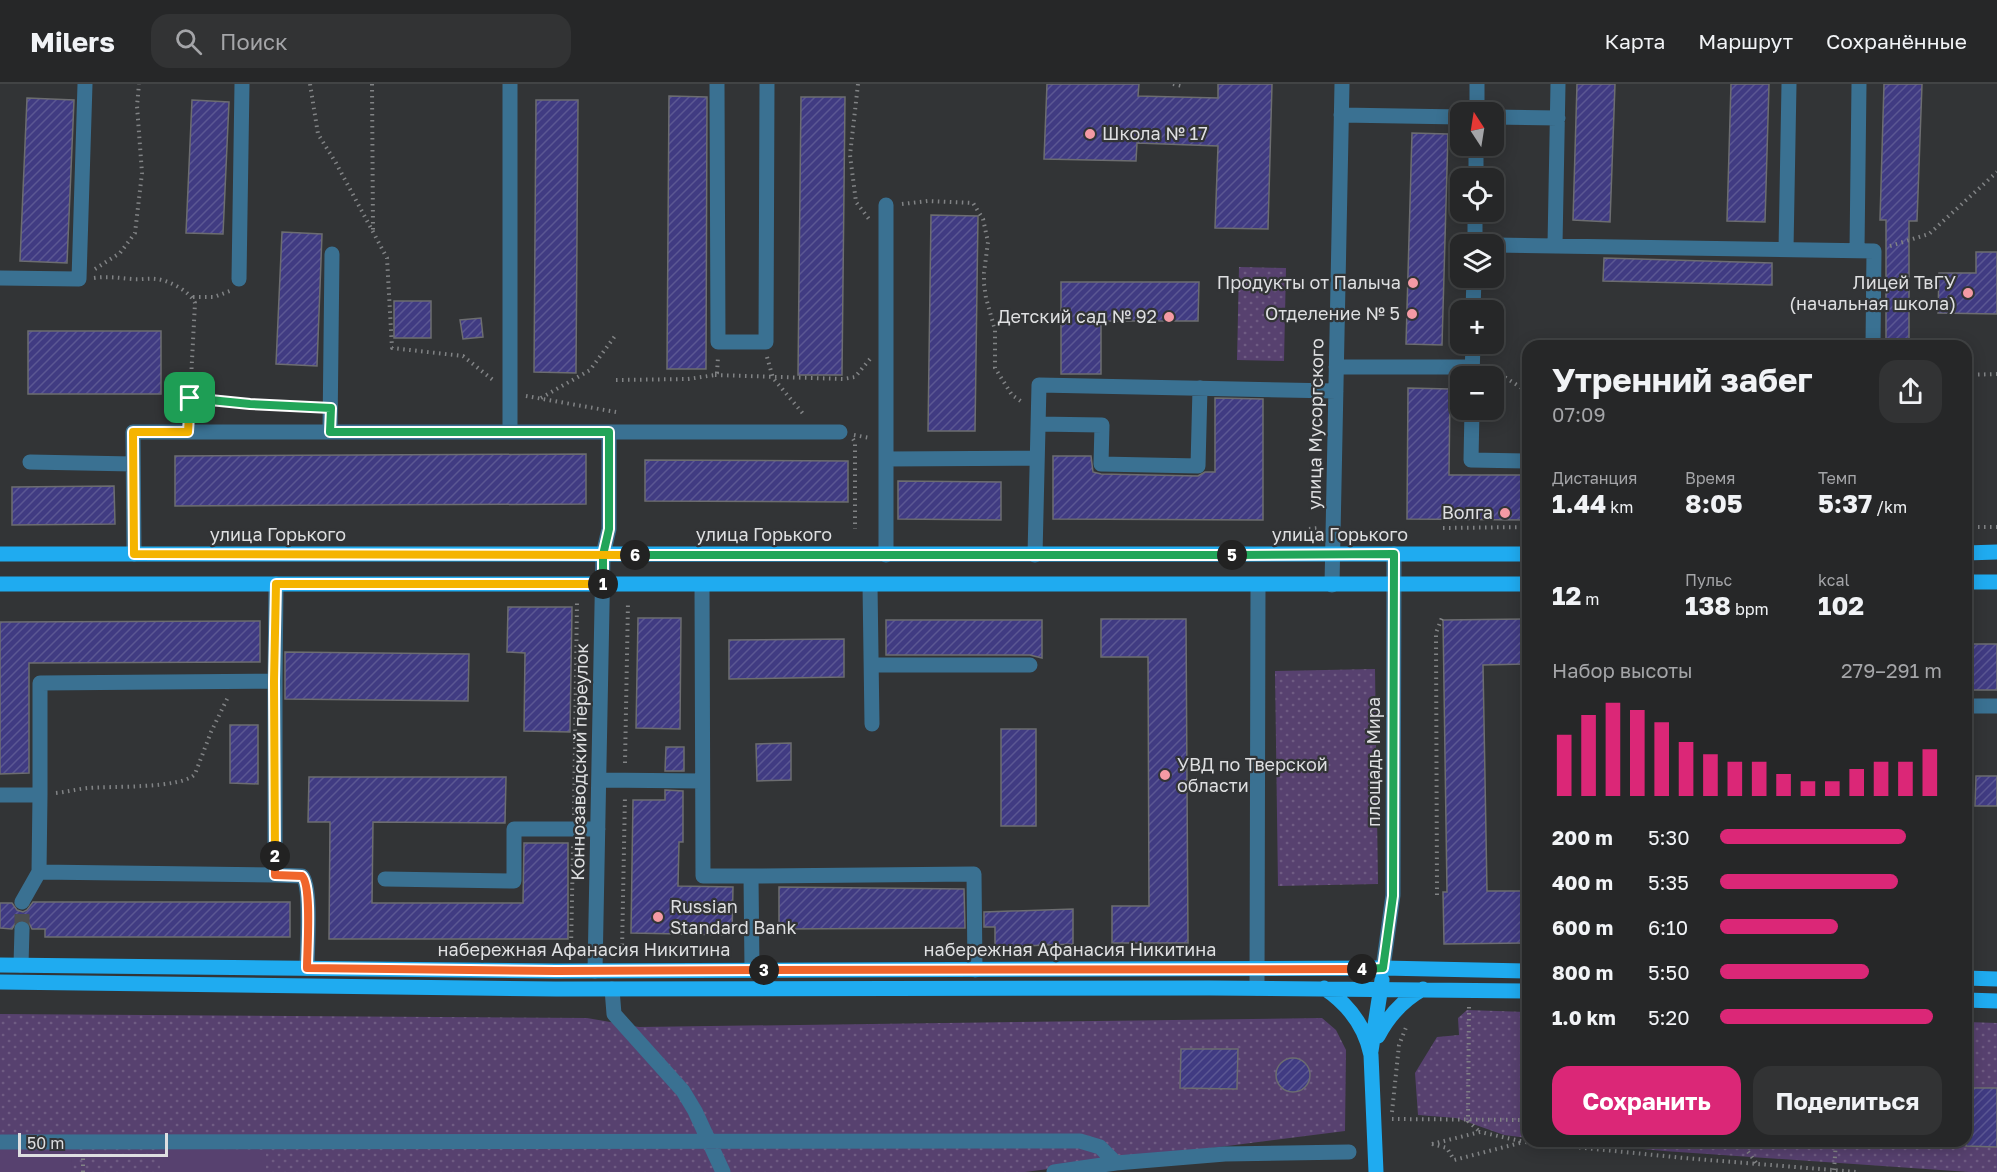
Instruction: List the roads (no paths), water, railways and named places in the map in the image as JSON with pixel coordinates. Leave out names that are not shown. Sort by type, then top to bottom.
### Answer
[{"type":"main road","points":[[1972,552],[1997,552]]},
{"type":"main road","name":"улица Горького","points":[[0,554],[1522,554]]},
{"type":"main road","points":[[1972,582],[1997,582]]},
{"type":"main road","points":[[0,584],[1522,584]]},
{"type":"main road","name":"набережная Афанасия Никитина","points":[[0,965],[595,971],[1383,968],[1522,971]]},
{"type":"main road","points":[[1376,1172],[1371,1055],[1383,968]]},
{"type":"main road","points":[[1284,969],[1300,974],[1325,988],[1342,1002],[1357,1019],[1371,1055]]},
{"type":"main road","points":[[1972,978],[1997,979]]},
{"type":"main road","name":"набережная Афанасия Никитина","points":[[0,982],[612,989],[1423,988],[1522,991]]},
{"type":"main road","points":[[1371,1055],[1384,1024],[1390,1016],[1404,1001],[1423,988]]},
{"type":"main road","points":[[1972,1000],[1997,1000]]},
{"type":"street","points":[[0,278],[79,279],[85,84]]},
{"type":"street","points":[[239,279],[242,84]]},
{"type":"street","points":[[510,84],[510,432]]},
{"type":"street","points":[[717,84],[718,342],[766,342],[767,84]]},
{"type":"street","name":"улица Мусоргского","points":[[1332,585],[1342,84]]},
{"type":"street","points":[[1477,84],[1477,102]]},
{"type":"street","points":[[1556,246],[1558,84]]},
{"type":"street","points":[[1786,249],[1789,84]]},
{"type":"street","points":[[1857,250],[1859,84]]},
{"type":"street","points":[[1341,115],[1450,117]]},
{"type":"street","points":[[1504,117],[1558,118]]},
{"type":"street","points":[[886,206],[886,555]]},
{"type":"street","points":[[1504,245],[1874,251],[1873,340]]},
{"type":"street","points":[[330,432],[332,254]]},
{"type":"street","points":[[1336,367],[1450,371]]},
{"type":"street","points":[[1035,555],[1039,385],[1336,391]]},
{"type":"street","points":[[1038,424],[1102,425],[1101,464],[1198,466],[1200,388]]},
{"type":"street","points":[[1472,420],[1471,460],[1522,461]]},
{"type":"street","points":[[134,554],[133,432],[840,432]]},
{"type":"street","name":"Коннозаводский переулок","points":[[595,971],[603,555],[609,529],[609,432]]},
{"type":"street","points":[[886,459],[1037,458]]},
{"type":"street","points":[[30,462],[134,464]]},
{"type":"street","name":"площадь Мира","points":[[1383,968],[1393,896],[1394,554]]},
{"type":"street","points":[[275,875],[276,584]]},
{"type":"street","points":[[702,585],[703,876],[974,874],[975,970]]},
{"type":"street","points":[[870,585],[872,724]]},
{"type":"street","points":[[1257,585],[1257,988]]},
{"type":"street","points":[[872,665],[1030,665]]},
{"type":"street","points":[[22,902],[39,872],[40,683],[274,681]]},
{"type":"street","points":[[1972,706],[1997,706]]},
{"type":"street","points":[[599,780],[702,781]]},
{"type":"street","points":[[0,795],[40,795]]},
{"type":"street","points":[[385,879],[514,881],[514,829],[598,829]]},
{"type":"street","points":[[39,872],[302,876],[306,880],[308,893],[307,968]]},
{"type":"street","points":[[751,876],[752,970]]},
{"type":"street","points":[[21,965],[22,929]]},
{"type":"street","points":[[612,989],[614,1014],[683,1091],[695,1111],[723,1172]]},
{"type":"street","points":[[0,1142],[1080,1141],[1100,1147],[1116,1163]]},
{"type":"street","points":[[1054,1172],[1116,1163],[1224,1155],[1350,1152]]},
{"type":"tunnel","points":[[22,902],[22,929]]},
{"type":"place","name":"Школа № 17","points":[[1090,134]]},
{"type":"place","name":"Продукты от Палыча","points":[[1413,283]]},
{"type":"place","name":"Лицей ТвГУ (начальная школа)","points":[[1968,293]]},
{"type":"place","name":"Отделение № 5","points":[[1412,314]]},
{"type":"place","name":"Детский сад № 92","points":[[1169,317]]},
{"type":"place","name":"Волга","points":[[1505,513]]},
{"type":"place","name":"УВД по Тверской области","points":[[1165,775]]},
{"type":"place","name":"Russian Standard Bank","points":[[658,917]]}]
